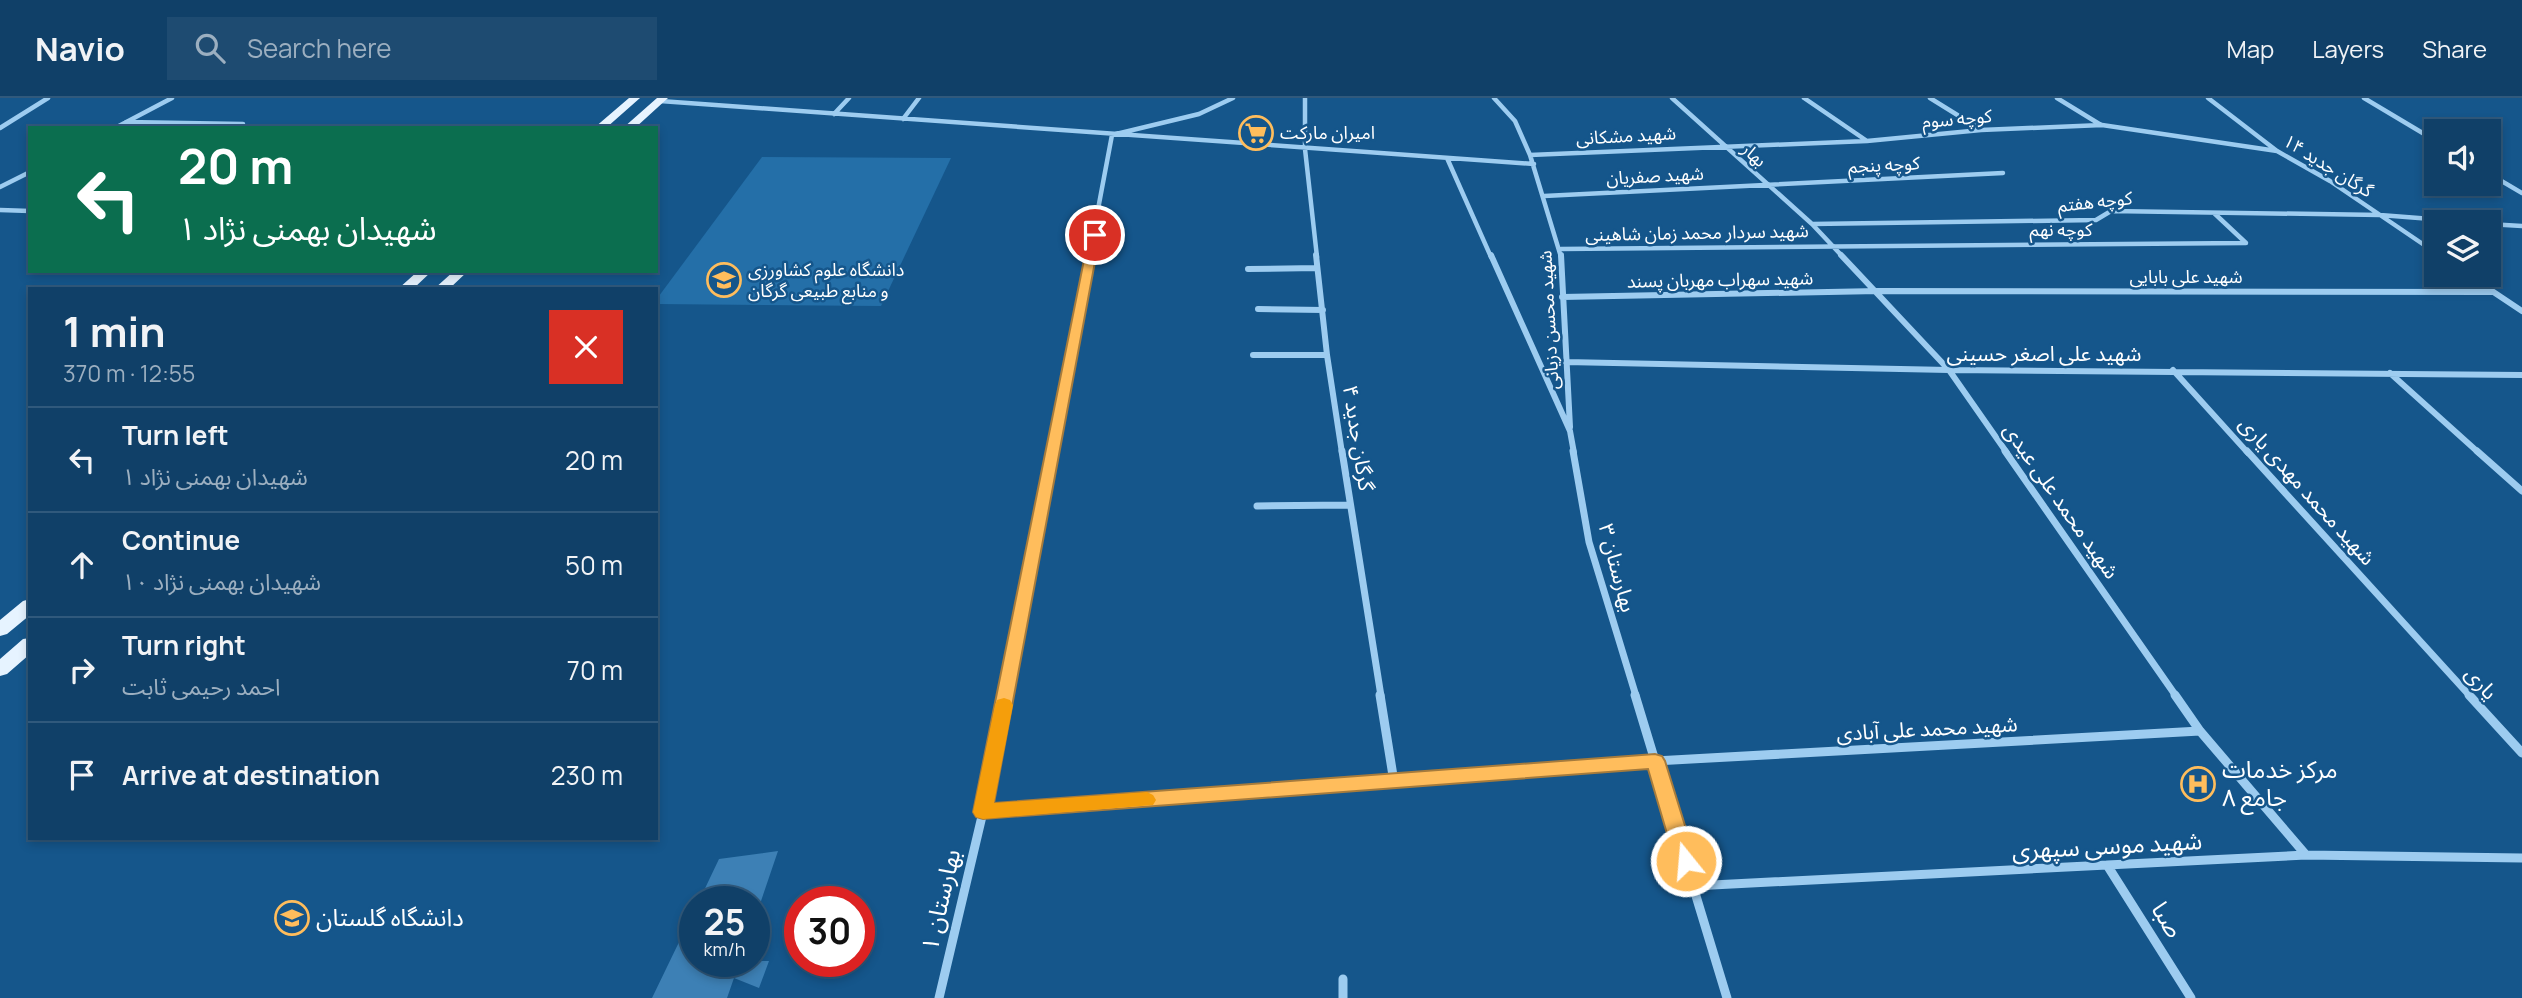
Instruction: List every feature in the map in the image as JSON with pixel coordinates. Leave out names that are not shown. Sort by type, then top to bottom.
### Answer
[{"type":"main road","points":[[601,126],[635,98]]},
{"type":"main road","points":[[630,126],[661,99]]},
{"type":"main road","points":[[407,287],[424,273]]},
{"type":"main road","points":[[443,287],[460,273]]},
{"type":"main road","points":[[0,630],[28,607]]},
{"type":"main road","points":[[0,669],[28,645]]},
{"type":"street","points":[[0,128],[48,98]]},
{"type":"street","points":[[119,126],[172,98]]},
{"type":"street","points":[[834,114],[849,98]]},
{"type":"street","points":[[903,119],[919,98]]},
{"type":"street","points":[[1112,135],[1199,114],[1233,98]]},
{"type":"street","name":"گرگان جدید ۴","points":[[1305,98],[1304,149],[1327,355],[1394,782]]},
{"type":"street","name":"شهید محسن دزیانی","points":[[1494,98],[1515,121],[1534,164],[1561,249],[1570,431]]},
{"type":"street","name":"بهار","points":[[1672,98],[1766,185]]},
{"type":"street","points":[[1804,98],[1867,141]]},
{"type":"street","points":[[1930,98],[1980,130]]},
{"type":"street","points":[[2057,98],[2102,125]]},
{"type":"street","name":"گرگان جدید ۱۴","points":[[2208,98],[2277,151],[2330,181],[2424,245]]},
{"type":"street","points":[[2364,98],[2424,134]]},
{"type":"street","points":[[661,99],[1112,135],[1534,164]]},
{"type":"street","points":[[126,122],[243,124]]},
{"type":"street","name":"کوچه سوم","points":[[1722,145],[1867,141],[1980,130],[2102,125],[2277,151]]},
{"type":"street","name":"۱ بهارستان","points":[[939,998],[983,812],[1112,135]]},
{"type":"street","name":"شهید مشکانی","points":[[1530,155],[1722,145]]},
{"type":"street","name":"بهارستان ۳","points":[[1447,158],[1570,431],[1589,542],[1727,998]]},
{"type":"street","points":[[0,187],[28,173]]},
{"type":"street","name":"کوچه پنجم","points":[[1766,185],[2003,173]]},
{"type":"street","points":[[16,179],[28,179]]},
{"type":"street","points":[[2501,181],[2522,193]]},
{"type":"street","name":"شهید صفریان","points":[[1544,196],[1766,185]]},
{"type":"street","name":"شهید محمد علی عیدی","points":[[1766,185],[1812,224],[1878,291],[1949,370],[2200,731],[2306,855]]},
{"type":"street","points":[[0,210],[28,211]]},
{"type":"street","name":"کوچه هفتم","points":[[1812,224],[2096,220],[2111,211],[2380,215],[2424,218]]},
{"type":"street","name":"کوچه نهم","points":[[1832,246],[2246,243],[2214,213]]},
{"type":"street","points":[[2501,225],[2522,226]]},
{"type":"street","name":"شهید سردار محمد زمان شاهینی","points":[[1561,249],[1832,246]]},
{"type":"street","points":[[1248,269],[1317,268]]},
{"type":"street","points":[[2486,287],[2522,311]]},
{"type":"street","name":"شهید علی بابایی","points":[[1878,291],[2493,292]]},
{"type":"street","name":"شهید سهراب مهربان پسند","points":[[1562,297],[1878,291]]},
{"type":"street","points":[[1258,309],[1323,310]]},
{"type":"street","points":[[1252,355],[1327,355]]},
{"type":"street","name":"شهید علی اصغر حسینی","points":[[1566,362],[1949,370],[2522,375]]},
{"type":"street","name":"شهید محمد مهدی یاری","points":[[2173,370],[2415,636]]},
{"type":"street","points":[[2390,373],[2522,491]]},
{"type":"street","points":[[1257,506],[1350,505]]},
{"type":"street","name":"یاری","points":[[2415,636],[2522,753]]},
{"type":"street","name":"شهید محمد علی آبادی","points":[[983,812],[1655,761],[2200,731]]},
{"type":"street","name":"شهید موسی سپهری","points":[[1693,886],[2306,855],[2522,858]]},
{"type":"street","name":"صبا","points":[[2107,865],[2191,998]]},
{"type":"street","points":[[1343,979],[1343,998]]},
{"type":"shaded area","points":[[762,157],[951,158],[881,306],[658,304],[658,297]]},
{"type":"building","points":[[778,851],[766,886],[706,886],[719,859]]},
{"type":"building","points":[[679,942],[679,977],[763,977],[759,988],[734,978],[727,998],[652,998]]},
{"type":"slow traffic","points":[[1004,705],[983,812],[1147,800]]},
{"type":"place","name":"امیران مارکت","points":[[1256,133]]},
{"type":"place","name":"دانشگاه علوم کشاورزی و منابع طبیعی گرگان","points":[[724,280]]},
{"type":"place","name":"مرکز خدمات جامع ۸","points":[[2198,784]]},
{"type":"place","name":"دانشگاه گلستان","points":[[292,918]]},
{"type":"route","points":[[1095,235],[983,812],[1655,761],[1686,861]]}]
